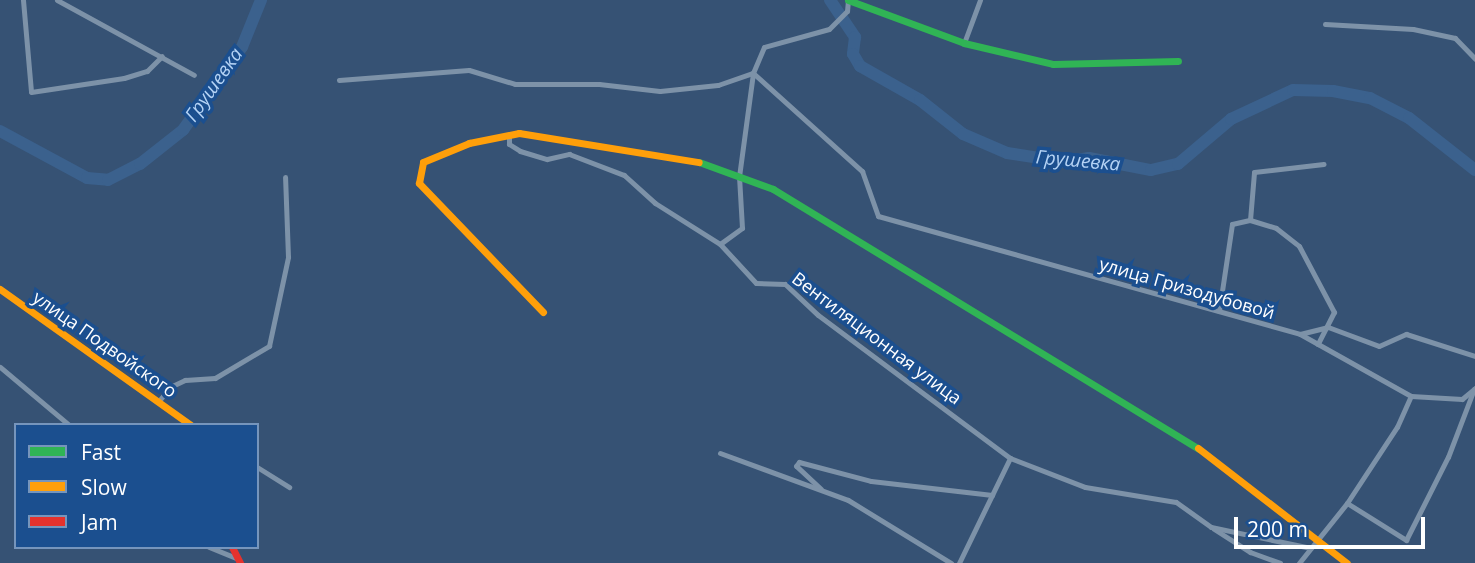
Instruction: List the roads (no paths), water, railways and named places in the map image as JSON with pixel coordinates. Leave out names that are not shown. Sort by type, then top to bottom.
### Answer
[{"type":"street","points":[[23,0],[31,92],[124,78],[147,71],[162,56]]},
{"type":"street","points":[[57,0],[194,75]]},
{"type":"street","points":[[720,244],[742,228],[740,176],[753,73],[764,47],[829,29],[847,11],[848,0],[964,43],[1053,64],[1178,61]]},
{"type":"street","points":[[964,43],[980,0]]},
{"type":"street","points":[[1325,24],[1413,29],[1455,38],[1475,59]]},
{"type":"street","points":[[339,80],[469,70],[515,85],[599,84],[660,91],[718,85],[753,73]]},
{"type":"street","name":"улица Гризодубовой","points":[[753,73],[862,171],[878,216],[1300,334],[1411,396],[1462,399],[1475,388]]},
{"type":"street","points":[[543,312],[419,183],[423,162],[469,143],[509,135],[645,150],[740,176],[773,189],[1151,416],[1320,539],[1347,563]]},
{"type":"street","name":"Вентиляционная улица","points":[[509,135],[509,144],[520,151],[547,159],[569,153],[624,175],[655,204],[720,244],[756,283],[785,284],[818,315],[1010,458],[1085,487],[1175,502],[1250,552],[1280,563]]},
{"type":"street","points":[[1250,220],[1254,172],[1324,164]]},
{"type":"street","points":[[158,401],[170,387],[185,380],[215,378],[269,346],[288,257],[285,177]]},
{"type":"street","points":[[1219,311],[1232,224],[1250,220],[1276,228],[1299,246],[1334,312],[1318,344]]},
{"type":"street","name":"улица Подвойского","points":[[0,289],[188,423]]},
{"type":"street","points":[[1300,334],[1328,327],[1379,345],[1406,334],[1475,356]]},
{"type":"street","points":[[0,367],[67,423]]},
{"type":"street","points":[[1348,503],[1406,540],[1448,457],[1475,388]]},
{"type":"street","points":[[1299,563],[1348,503],[1397,427],[1411,396]]},
{"type":"street","points":[[720,453],[848,499],[951,563]]},
{"type":"street","points":[[959,563],[1010,458]]},
{"type":"street","points":[[822,490],[796,466],[799,462],[871,481],[992,495]]},
{"type":"street","points":[[259,468],[289,487]]},
{"type":"street","name":"Вентиляционная улица","points":[[1211,527],[1311,548]]},
{"type":"street","points":[[213,549],[238,561]]},
{"type":"waterway","name":"Грушевка","points":[[0,131],[87,178],[108,180],[140,164],[183,130],[242,47],[261,0]]},
{"type":"waterway","name":"Грушевка","points":[[830,0],[855,37],[853,54],[860,66],[920,100],[963,134],[1007,153],[1066,162],[1089,158],[1151,170],[1178,164],[1231,119],[1293,90],[1333,91],[1370,98],[1409,118],[1475,170]]}]
